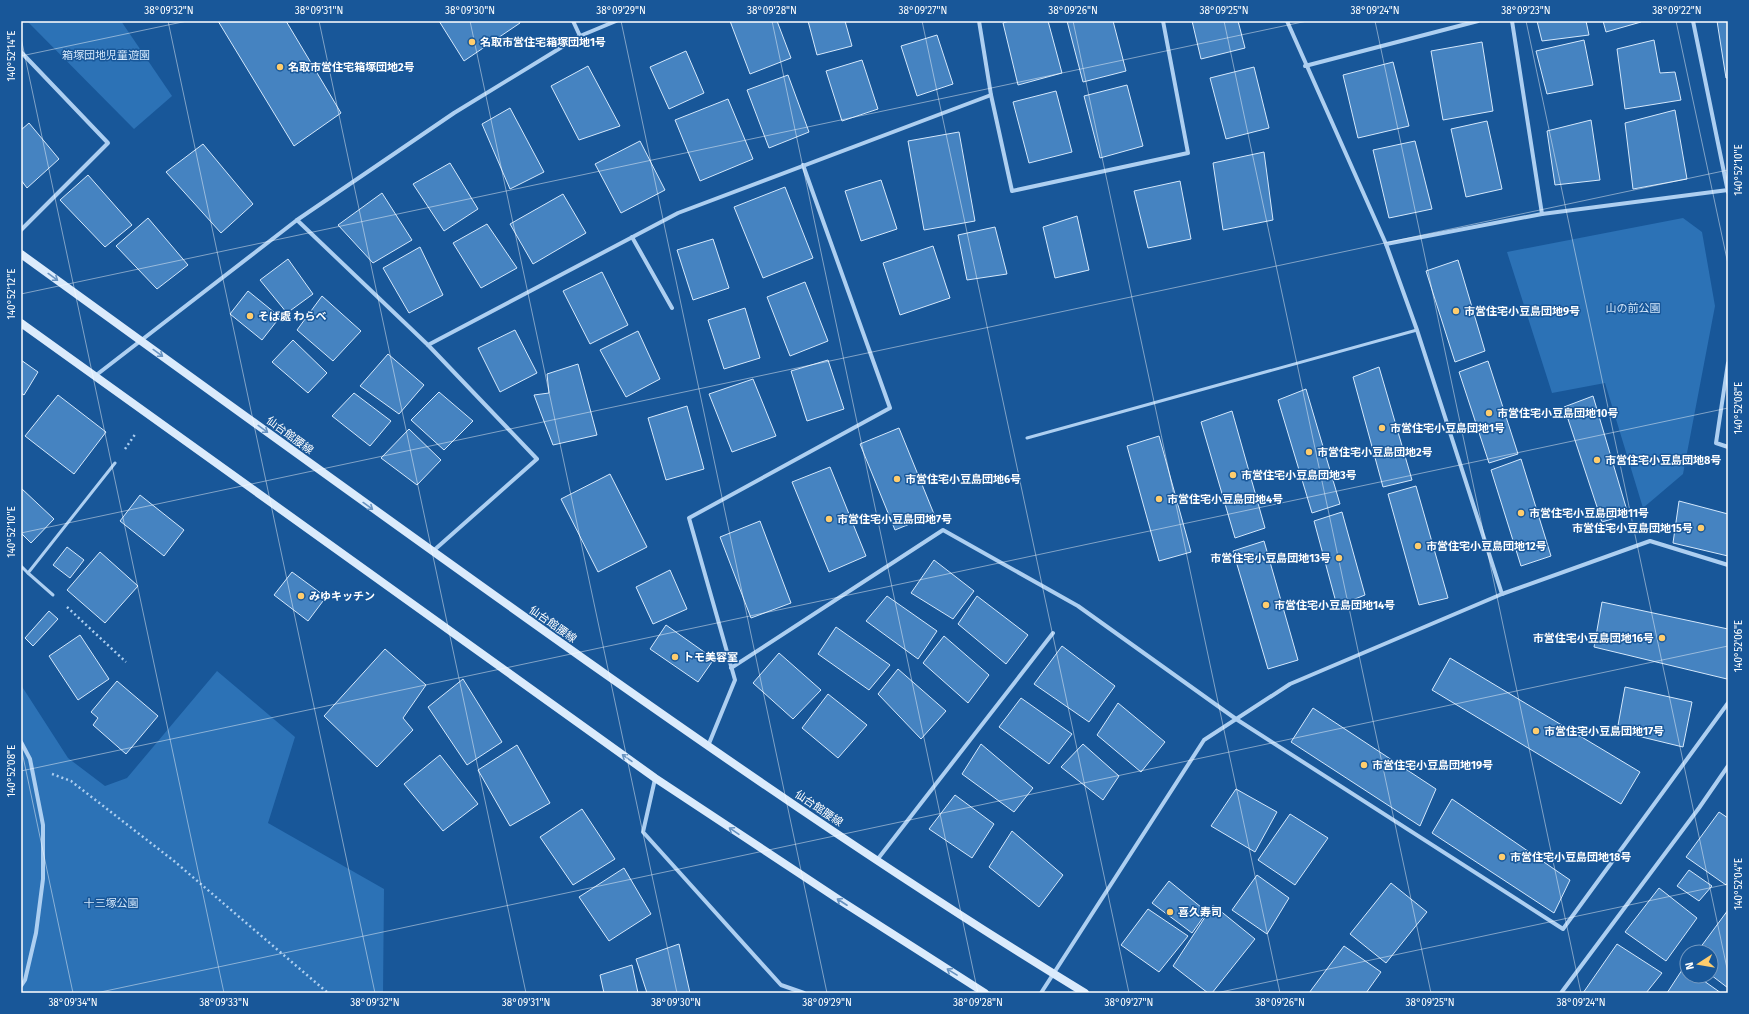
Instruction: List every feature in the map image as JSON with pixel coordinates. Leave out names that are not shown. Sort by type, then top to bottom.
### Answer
[{"type":"main road","name":"仙台館腰線","points":[[21,254],[432,552],[708,746],[876,860],[1085,993]]},
{"type":"main road","points":[[21,323],[656,778],[838,899],[985,993]]},
{"type":"street","points":[[573,21],[580,36]]},
{"type":"street","points":[[94,376],[297,220],[454,113],[580,36],[616,21]]},
{"type":"street","points":[[979,21],[991,95],[1012,191],[1188,153],[1163,21]]},
{"type":"street","points":[[1287,21],[1386,244],[1416,330],[1502,594]]},
{"type":"street","points":[[1306,66],[1478,21]]},
{"type":"street","points":[[1512,21],[1542,214]]},
{"type":"street","points":[[1386,244],[1542,214],[1728,191],[1693,21]]},
{"type":"street","points":[[21,52],[108,143],[21,230]]},
{"type":"street","points":[[428,345],[678,213],[991,95]]},
{"type":"street","points":[[708,746],[735,680],[689,518],[890,408],[803,165]]},
{"type":"street","points":[[297,220],[428,345],[537,459],[432,552]]},
{"type":"street","points":[[632,237],[672,308]]},
{"type":"street","points":[[1728,363],[1716,443],[1728,447]]},
{"type":"street","points":[[731,668],[943,530],[1078,606],[1236,720],[1563,929],[1728,703]]},
{"type":"street","points":[[1041,993],[1204,740],[1290,684],[1502,594],[1650,541],[1728,565]]},
{"type":"street","points":[[876,860],[1053,633]]},
{"type":"street","points":[[21,742],[30,759],[43,825],[43,879],[36,933],[24,980],[21,986]]},
{"type":"street","points":[[1561,993],[1728,766]]},
{"type":"street","points":[[656,778],[643,832],[781,985],[804,993]]},
{"type":"lane","points":[[1027,438],[1416,330]]},
{"type":"lane","points":[[28,572],[116,462]]},
{"type":"lane","points":[[21,566],[53,595]]},
{"type":"path","points":[[53,595],[126,662]]},
{"type":"path","points":[[32,768],[71,781],[174,861],[328,993]]},
{"type":"green space","name":"箱塚団地児童遊園","points":[[27,21],[121,21],[172,96],[134,129]]},
{"type":"green space","name":"山の前公園","points":[[1683,218],[1702,232],[1715,306],[1683,474],[1643,508],[1605,383],[1552,393],[1507,252]]},
{"type":"green space","name":"十三塚公園","points":[[217,671],[295,737],[268,823],[384,889],[383,993],[21,993],[21,685],[68,758],[105,786],[127,778]]},
{"type":"building","name":"名取市営住宅箱塚団地2号","points":[[218,21],[286,21],[341,113],[294,146]]},
{"type":"building","name":"名取市営住宅箱塚団地1号","points":[[439,21],[519,21],[520,23],[464,61]]},
{"type":"building","points":[[730,21],[777,21],[791,58],[750,74]]},
{"type":"building","points":[[808,21],[845,21],[852,46],[817,55]]},
{"type":"building","points":[[1009,21],[1048,21],[1062,73],[1018,85],[1003,23]]},
{"type":"building","points":[[1067,21],[1113,21],[1126,71],[1083,82]]},
{"type":"building","points":[[1192,21],[1238,21],[1245,48],[1201,59]]},
{"type":"building","points":[[1537,21],[1586,21],[1589,35],[1542,41]]},
{"type":"building","points":[[1603,21],[1641,21],[1641,22],[1606,32]]},
{"type":"building","points":[[1717,21],[1728,21],[1728,78],[1726,78]]},
{"type":"building","points":[[937,35],[953,84],[917,96],[901,46]]},
{"type":"building","points":[[1584,40],[1593,85],[1547,94],[1536,51]]},
{"type":"building","points":[[1654,40],[1660,73],[1675,72],[1681,100],[1625,109],[1617,49]]},
{"type":"building","points":[[1482,42],[1493,111],[1443,120],[1431,51]]},
{"type":"building","points":[[686,51],[704,93],[669,109],[650,67]]},
{"type":"building","points":[[862,60],[878,109],[842,121],[826,71]]},
{"type":"building","points":[[1393,62],[1409,126],[1358,138],[1343,75]]},
{"type":"building","points":[[588,66],[620,126],[579,140],[551,86]]},
{"type":"building","points":[[1254,67],[1269,128],[1226,139],[1210,78]]},
{"type":"building","points":[[788,75],[809,132],[769,148],[747,90]]},
{"type":"building","points":[[1127,85],[1143,146],[1100,158],[1084,96]]},
{"type":"building","points":[[1056,91],[1072,152],[1029,163],[1013,102]]},
{"type":"building","points":[[728,99],[753,159],[700,181],[675,120]]},
{"type":"building","points":[[510,108],[544,172],[510,189],[482,124]]},
{"type":"building","points":[[1675,110],[1687,179],[1633,189],[1625,123]]},
{"type":"building","points":[[1591,120],[1600,180],[1555,185],[1547,131]]},
{"type":"building","points":[[1487,121],[1502,189],[1466,197],[1451,129]]},
{"type":"building","points":[[29,123],[59,159],[27,188],[21,180],[21,130]]},
{"type":"building","points":[[959,132],[975,221],[924,230],[908,141]]},
{"type":"building","points":[[640,141],[665,190],[621,213],[595,164]]},
{"type":"building","points":[[1415,141],[1432,209],[1389,218],[1373,150]]},
{"type":"building","points":[[203,144],[253,204],[221,233],[166,172]]},
{"type":"building","points":[[1264,152],[1273,220],[1223,230],[1213,163]]},
{"type":"building","points":[[450,163],[478,209],[444,231],[413,184]]},
{"type":"building","points":[[88,175],[132,225],[105,247],[60,200]]},
{"type":"building","points":[[881,180],[897,229],[861,241],[845,191]]},
{"type":"building","points":[[1180,181],[1191,239],[1148,248],[1134,191]]},
{"type":"building","points":[[785,187],[813,258],[763,278],[734,207]]},
{"type":"building","points":[[382,193],[412,240],[373,263],[338,225]]},
{"type":"building","points":[[563,194],[586,233],[533,264],[510,224]]},
{"type":"building","points":[[1077,216],[1089,270],[1055,278],[1043,227]]},
{"type":"building","points":[[148,218],[188,265],[157,289],[116,246]]},
{"type":"building","points":[[487,224],[517,268],[481,288],[453,243]]},
{"type":"building","points":[[995,227],[1007,274],[967,280],[958,235]]},
{"type":"building","points":[[713,239],[729,288],[693,300],[677,250]]},
{"type":"building","points":[[933,246],[950,298],[900,315],[883,263]]},
{"type":"building","points":[[420,247],[443,295],[409,313],[383,268]]},
{"type":"building","points":[[288,259],[313,294],[287,313],[260,280]]},
{"type":"building","name":"市営住宅小豆島団地9号","points":[[1458,260],[1485,351],[1455,362],[1426,271]]},
{"type":"building","points":[[602,272],[628,325],[590,344],[563,291]]},
{"type":"building","points":[[805,282],[828,341],[790,356],[767,297]]},
{"type":"building","points":[[248,291],[280,317],[262,340],[230,314]]},
{"type":"building","points":[[322,296],[361,331],[333,361],[297,330]]},
{"type":"building","points":[[745,308],[760,358],[724,369],[708,320]]},
{"type":"building","points":[[515,330],[537,373],[500,392],[478,348]]},
{"type":"building","points":[[638,331],[660,379],[626,397],[600,350]]},
{"type":"building","points":[[293,340],[327,373],[308,393],[272,362]]},
{"type":"building","points":[[388,354],[424,385],[399,414],[360,386]]},
{"type":"building","points":[[21,360],[38,372],[24,395],[21,393]]},
{"type":"building","points":[[828,360],[844,409],[807,421],[791,371]]},
{"type":"building","name":"市営住宅小豆島団地10号","points":[[1488,361],[1518,454],[1489,463],[1459,372]]},
{"type":"building","points":[[578,364],[597,435],[553,445],[534,395],[549,393],[547,374]]},
{"type":"building","name":"市営住宅小豆島団地1号","points":[[1379,367],[1412,480],[1383,487],[1353,377]]},
{"type":"building","points":[[753,379],[776,436],[732,452],[709,394]]},
{"type":"building","name":"市営住宅小豆島団地2号","points":[[1306,389],[1340,504],[1312,513],[1278,400]]},
{"type":"building","points":[[439,392],[473,421],[444,450],[411,420]]},
{"type":"building","points":[[354,393],[391,421],[370,446],[332,416]]},
{"type":"building","points":[[58,395],[106,432],[74,474],[25,436]]},
{"type":"building","name":"市営住宅小豆島団地8号","points":[[1593,396],[1628,514],[1602,522],[1564,407]]},
{"type":"building","points":[[687,406],[704,469],[666,480],[648,418]]},
{"type":"building","name":"市営住宅小豆島団地3号","points":[[1232,411],[1265,528],[1235,538],[1201,422]]},
{"type":"building","name":"市営住宅小豆島団地6号","points":[[899,428],[934,514],[895,530],[860,444]]},
{"type":"building","points":[[409,429],[441,460],[417,485],[381,458]]},
{"type":"building","name":"市営住宅小豆島団地4号","points":[[1159,436],[1191,552],[1159,561],[1127,446]]},
{"type":"building","name":"市営住宅小豆島団地11号","points":[[1521,459],[1551,556],[1521,566],[1491,470]]},
{"type":"building","name":"市営住宅小豆島団地7号","points":[[830,467],[866,556],[829,572],[792,482]]},
{"type":"building","points":[[610,474],[647,547],[598,572],[561,499]]},
{"type":"building","name":"市営住宅小豆島団地12号","points":[[1416,486],[1448,598],[1419,605],[1388,494]]},
{"type":"building","points":[[21,488],[54,519],[31,543],[21,533]]},
{"type":"building","points":[[140,495],[184,530],[164,556],[120,521]]},
{"type":"building","name":"市営住宅小豆島団地15号","points":[[1679,501],[1728,514],[1728,556],[1673,543]]},
{"type":"building","name":"市営住宅小豆島団地13号","points":[[1342,512],[1365,595],[1337,606],[1314,521]]},
{"type":"building","points":[[760,521],[791,603],[751,618],[720,537]]},
{"type":"building","name":"市営住宅小豆島団地14号","points":[[1264,541],[1298,660],[1268,669],[1233,551]]},
{"type":"building","points":[[67,547],[84,560],[70,578],[53,565]]},
{"type":"building","points":[[100,552],[138,586],[105,623],[67,590]]},
{"type":"building","points":[[934,560],[974,591],[953,619],[911,593]]},
{"type":"building","points":[[670,570],[687,609],[653,624],[636,587]]},
{"type":"building","points":[[292,572],[326,597],[308,621],[274,595]]},
{"type":"building","points":[[887,596],[937,631],[918,659],[866,621]]},
{"type":"building","points":[[977,596],[1028,635],[1006,664],[958,624]]},
{"type":"building","name":"市営住宅小豆島団地16号","points":[[1602,602],[1728,629],[1727,679],[1594,647]]},
{"type":"building","points":[[49,611],[58,619],[33,646],[25,638]]},
{"type":"building","points":[[666,625],[714,659],[698,682],[650,649]]},
{"type":"building","points":[[836,627],[890,665],[869,690],[818,654]]},
{"type":"building","points":[[80,635],[109,679],[78,700],[49,656]]},
{"type":"building","points":[[944,636],[989,675],[968,703],[923,663]]},
{"type":"building","points":[[1062,646],[1115,686],[1089,722],[1034,684]]},
{"type":"building","points":[[385,649],[426,685],[403,718],[413,730],[377,767],[324,716]]},
{"type":"building","points":[[779,653],[821,690],[793,719],[753,683]]},
{"type":"building","name":"市営住宅小豆島団地17号","points":[[1450,658],[1640,772],[1621,804],[1432,690]]},
{"type":"building","points":[[898,669],[946,711],[921,739],[878,694]]},
{"type":"building","points":[[463,679],[502,742],[467,765],[428,707]]},
{"type":"building","points":[[117,681],[158,716],[126,754],[93,725],[98,718],[91,712]]},
{"type":"building","points":[[1625,687],[1692,702],[1683,747],[1617,731]]},
{"type":"building","points":[[828,694],[867,725],[838,758],[802,728]]},
{"type":"building","points":[[1021,698],[1072,734],[1049,764],[999,727]]},
{"type":"building","points":[[1118,703],[1165,742],[1141,772],[1097,735]]},
{"type":"building","name":"市営住宅小豆島団地19号","points":[[1313,708],[1436,789],[1420,826],[1291,742]]},
{"type":"building","points":[[981,744],[1033,788],[1014,812],[962,774]]},
{"type":"building","points":[[1083,744],[1119,776],[1103,800],[1061,767]]},
{"type":"building","points":[[517,745],[550,803],[510,826],[478,770]]},
{"type":"building","points":[[440,755],[478,804],[443,831],[404,784]]},
{"type":"building","points":[[1236,789],[1277,812],[1255,852],[1211,826]]},
{"type":"building","points":[[955,795],[994,824],[972,858],[929,829]]},
{"type":"building","name":"市営住宅小豆島団地18号","points":[[1452,799],[1570,880],[1554,913],[1432,833]]},
{"type":"building","points":[[582,809],[615,859],[573,885],[540,837]]},
{"type":"building","points":[[1719,812],[1728,818],[1728,882],[1726,885],[1686,857]]},
{"type":"building","points":[[1290,814],[1328,838],[1295,885],[1258,860]]},
{"type":"building","points":[[1012,831],[1063,875],[1039,907],[989,867]]},
{"type":"building","points":[[624,868],[651,914],[609,941],[579,897]]},
{"type":"building","points":[[1689,870],[1712,886],[1699,901],[1677,886]]},
{"type":"building","points":[[1257,875],[1289,898],[1267,934],[1232,910]]},
{"type":"building","points":[[1169,881],[1207,912],[1192,933],[1152,903]]},
{"type":"building","points":[[1391,883],[1427,912],[1386,963],[1350,934]]},
{"type":"building","points":[[1659,888],[1697,918],[1666,961],[1625,932]]},
{"type":"building","points":[[1213,905],[1255,939],[1212,993],[1208,993],[1173,966]]},
{"type":"building","points":[[1148,909],[1188,936],[1159,972],[1121,945]]},
{"type":"building","points":[[1728,910],[1728,988],[1719,981],[1719,944],[1703,944]]},
{"type":"building","points":[[679,944],[690,993],[647,993],[636,959]]},
{"type":"building","points":[[1617,944],[1662,973],[1646,993],[1583,993]]},
{"type":"building","points":[[1344,946],[1381,972],[1366,993],[1309,993]]},
{"type":"building","points":[[632,965],[638,993],[604,993],[600,975]]},
{"type":"building","points":[[1679,975],[1679,984],[1708,984],[1721,993],[1667,993]]},
{"type":"place","name":"名取市営住宅箱塚団地1号","points":[[472,42]]},
{"type":"place","name":"名取市営住宅箱塚団地2号","points":[[280,67]]},
{"type":"place","name":"市営住宅小豆島団地9号","points":[[1456,311]]},
{"type":"place","name":"そば處 わらべ","points":[[250,316]]},
{"type":"place","name":"市営住宅小豆島団地10号","points":[[1489,413]]},
{"type":"place","name":"市営住宅小豆島団地1号","points":[[1382,428]]},
{"type":"place","name":"市営住宅小豆島団地2号","points":[[1309,452]]},
{"type":"place","name":"市営住宅小豆島団地8号","points":[[1597,460]]},
{"type":"place","name":"市営住宅小豆島団地3号","points":[[1233,475]]},
{"type":"place","name":"市営住宅小豆島団地6号","points":[[897,479]]},
{"type":"place","name":"市営住宅小豆島団地4号","points":[[1159,499]]},
{"type":"place","name":"市営住宅小豆島団地11号","points":[[1521,513]]},
{"type":"place","name":"市営住宅小豆島団地7号","points":[[829,519]]},
{"type":"place","name":"市営住宅小豆島団地15号","points":[[1701,528]]},
{"type":"place","name":"市営住宅小豆島団地12号","points":[[1418,546]]},
{"type":"place","name":"市営住宅小豆島団地13号","points":[[1339,558]]},
{"type":"place","name":"みゆキッチン","points":[[301,596]]},
{"type":"place","name":"市営住宅小豆島団地14号","points":[[1266,605]]},
{"type":"place","name":"市営住宅小豆島団地16号","points":[[1662,638]]},
{"type":"place","name":"トモ美容室","points":[[675,657]]},
{"type":"place","name":"市営住宅小豆島団地17号","points":[[1536,731]]},
{"type":"place","name":"市営住宅小豆島団地19号","points":[[1364,765]]},
{"type":"place","name":"市営住宅小豆島団地18号","points":[[1502,857]]},
{"type":"place","name":"喜久寿司","points":[[1170,912]]}]
